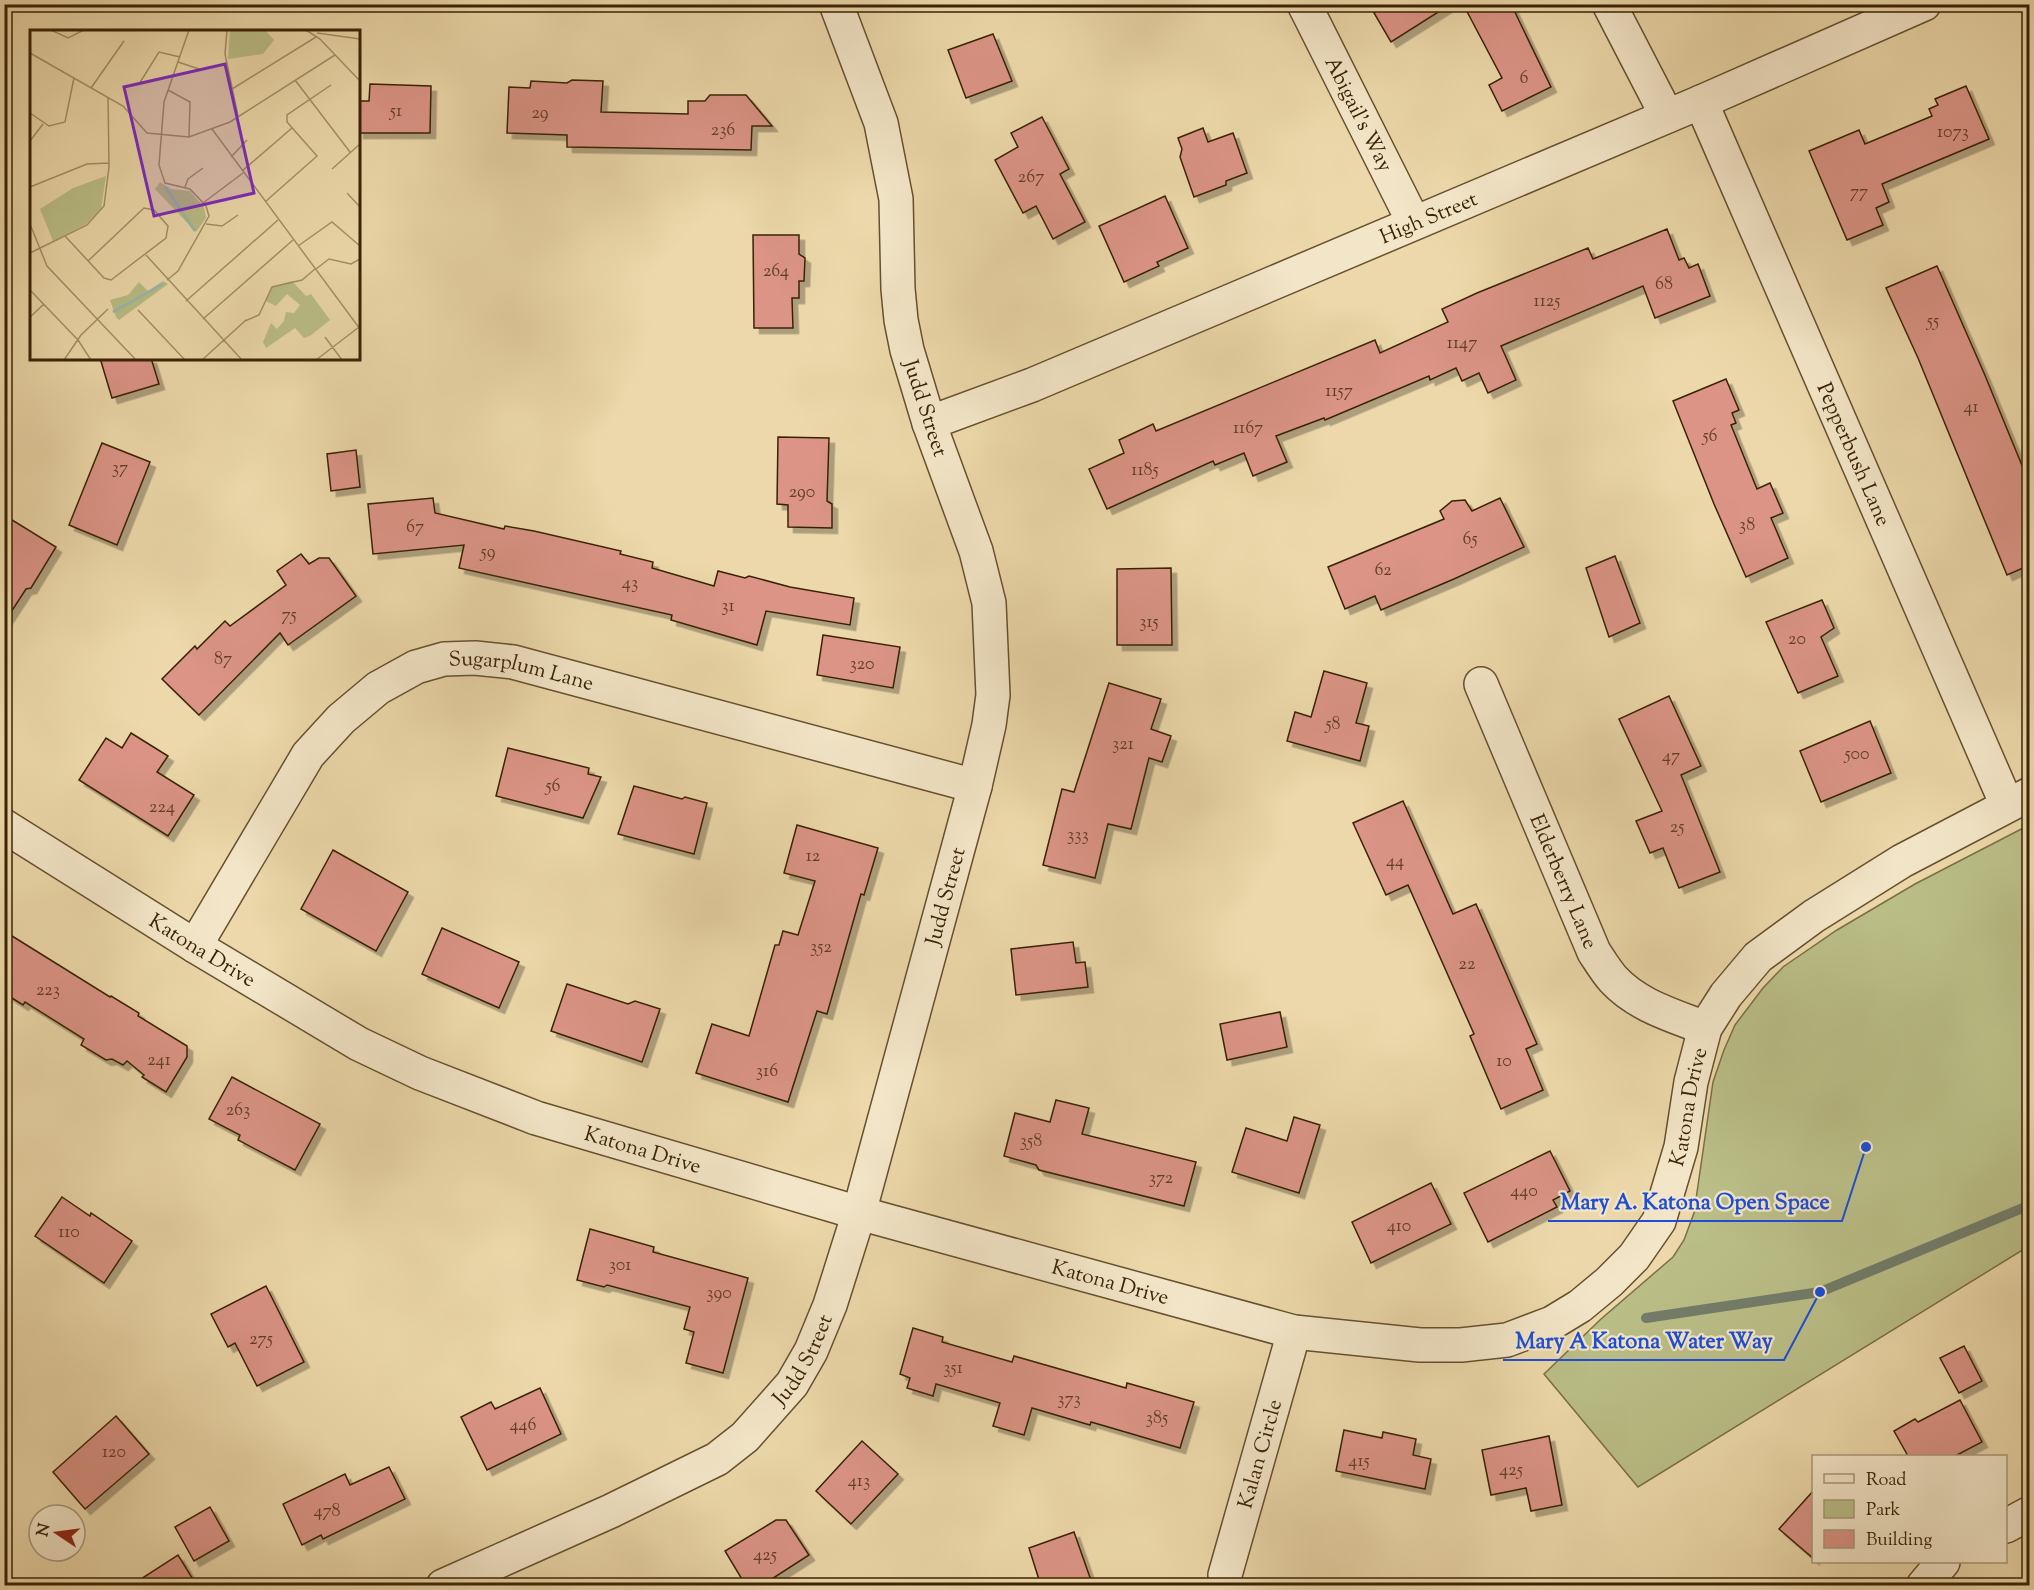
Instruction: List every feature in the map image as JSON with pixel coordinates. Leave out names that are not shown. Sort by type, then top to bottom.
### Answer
[{"type":"street","name":"Judd Street","points":[[443,1586],[611,1511],[717,1459],[745,1437],[792,1384],[811,1351],[830,1305],[859,1213],[975,786],[989,725],[993,695],[989,603],[976,551],[929,423],[907,350],[898,289],[897,199],[881,123],[836,4]]},
{"type":"street","name":"Abigail's Way","points":[[1304,4],[1414,223]]},
{"type":"street","points":[[1609,4],[1667,117]]},
{"type":"street","name":"High Street","points":[[929,423],[1032,385],[1667,117],[1924,4]]},
{"type":"street","name":"Pepperbush Lane","points":[[1701,102],[2018,799]]},
{"type":"street","name":"Sugarplum Lane","points":[[195,946],[308,755],[340,719],[378,688],[416,667],[444,659],[475,658],[513,662],[975,786]]},
{"type":"street","name":"Elderberry Lane","points":[[1481,684],[1594,952],[1612,979],[1635,998],[1655,1009],[1705,1028]]},
{"type":"street","name":"Katona Drive","points":[[4,826],[195,946],[359,1044],[420,1072],[536,1118],[859,1213],[1294,1332],[1420,1345],[1461,1345],[1507,1340],[1552,1323],[1580,1306],[1634,1257],[1659,1221],[1681,1147],[1691,1082],[1705,1028],[1726,995],[1758,957],[1814,916],[1902,861],[2018,799]]},
{"type":"street","name":"Kalan Circle","points":[[1225,1575],[1294,1332]]},
{"type":"street","points":[[2007,1525],[2030,1513]]},
{"type":"street","points":[[1923,1586],[1942,1563]]},
{"type":"green space","points":[[2029,825],[2029,1246],[1638,1487],[1544,1374],[1601,1319],[1673,1257],[1684,1240],[1694,1213],[1713,1082],[1735,1025],[1763,988],[1783,967],[1837,930],[1915,884]]},
{"type":"building","points":[[1387,4],[1451,4],[1391,42],[1374,13]]},
{"type":"building","points":[[1463,4],[1511,4],[1551,87],[1502,111],[1489,85],[1502,78]]},
{"type":"building","points":[[993,34],[1012,81],[966,98],[948,50]]},
{"type":"building","points":[[572,80],[603,81],[601,112],[688,114],[688,101],[705,101],[710,95],[746,95],[772,126],[752,126],[751,150],[567,147],[567,135],[507,133],[509,87],[530,88],[531,81],[567,83]]},
{"type":"building","points":[[370,84],[431,86],[430,133],[360,133],[360,101],[369,101]]},
{"type":"building","points":[[1966,86],[1989,139],[1882,184],[1889,202],[1876,208],[1883,225],[1847,240],[1809,151],[1859,130],[1865,144],[1932,116],[1929,109],[1938,105],[1935,99]]},
{"type":"building","points":[[1042,117],[1069,169],[1060,174],[1085,222],[1053,239],[1036,206],[1023,213],[995,160],[1018,147],[1011,133]]},
{"type":"building","points":[[1203,128],[1208,142],[1233,133],[1247,173],[1226,181],[1226,185],[1194,197],[1180,157],[1182,149],[1178,138]]},
{"type":"building","points":[[1165,196],[1188,248],[1157,262],[1159,266],[1124,282],[1099,226]]},
{"type":"building","points":[[1667,229],[1679,260],[1684,258],[1689,268],[1698,264],[1710,296],[1655,318],[1643,286],[1501,346],[1516,380],[1488,393],[1479,373],[1462,381],[1456,368],[1430,380],[1429,376],[1325,420],[1324,418],[1276,436],[1287,462],[1253,476],[1244,453],[1215,465],[1213,461],[1107,509],[1089,469],[1124,453],[1119,440],[1153,424],[1156,431],[1375,340],[1380,353],[1448,322],[1442,309],[1477,293],[1588,248],[1593,259]]},
{"type":"building","points":[[753,235],[799,235],[799,254],[805,258],[804,281],[799,281],[799,298],[792,298],[793,328],[754,328]]},
{"type":"building","points":[[1937,266],[2030,485],[2030,565],[2007,575],[1918,358],[1886,288]]},
{"type":"building","points":[[101,360],[152,360],[159,384],[112,398]]},
{"type":"building","points":[[1726,379],[1739,410],[1732,413],[1736,423],[1731,425],[1757,489],[1770,483],[1783,513],[1771,518],[1788,558],[1746,577],[1673,401]]},
{"type":"building","points":[[778,437],[829,438],[827,501],[832,504],[832,528],[788,527],[788,505],[777,504]]},
{"type":"building","points":[[102,443],[150,462],[117,545],[69,525]]},
{"type":"building","points":[[356,450],[360,487],[331,491],[327,454]]},
{"type":"building","points":[[433,498],[435,513],[504,529],[505,526],[534,531],[621,551],[620,554],[653,562],[652,568],[714,586],[718,571],[854,598],[850,625],[766,611],[757,645],[671,620],[672,615],[459,568],[464,545],[373,554],[368,504]]},
{"type":"building","points":[[1500,498],[1524,547],[1381,610],[1375,596],[1345,609],[1328,567],[1444,519],[1440,511],[1452,501],[1465,500],[1472,511]]},
{"type":"building","points":[[4,515],[56,547],[31,588],[26,589],[4,623]]},
{"type":"building","points":[[301,554],[309,564],[319,558],[329,558],[356,596],[288,645],[280,633],[199,715],[162,679],[195,646],[197,649],[225,621],[230,626],[286,585],[277,571]]},
{"type":"building","points":[[1615,556],[1640,623],[1609,637],[1586,568]]},
{"type":"building","points":[[1171,568],[1172,645],[1117,645],[1117,569]]},
{"type":"building","points":[[1822,600],[1834,628],[1821,637],[1838,676],[1798,693],[1766,622]]},
{"type":"building","points":[[823,635],[900,647],[893,688],[817,675]]},
{"type":"building","points":[[1324,671],[1367,683],[1356,723],[1369,726],[1360,761],[1287,741],[1295,712],[1311,717]]},
{"type":"building","points":[[1109,683],[1161,699],[1151,729],[1171,736],[1162,762],[1149,758],[1131,829],[1108,824],[1095,878],[1043,865],[1062,789],[1074,792]]},
{"type":"building","points":[[1669,696],[1701,766],[1681,775],[1720,872],[1679,888],[1663,848],[1650,853],[1636,821],[1662,811],[1619,719]]},
{"type":"building","points":[[1870,721],[1891,773],[1821,802],[1800,751]]},
{"type":"building","points":[[131,733],[168,756],[157,772],[194,795],[168,836],[79,780],[106,738],[122,748]]},
{"type":"building","points":[[508,748],[589,768],[588,774],[601,777],[583,818],[496,796]]},
{"type":"building","points":[[634,786],[707,803],[694,854],[618,834]]},
{"type":"building","points":[[1403,801],[1453,914],[1476,904],[1537,1044],[1526,1049],[1543,1090],[1501,1109],[1470,1036],[1474,1034],[1408,885],[1386,895],[1353,823]]},
{"type":"building","points":[[797,825],[878,848],[864,895],[861,894],[827,1014],[817,1011],[788,1102],[696,1073],[712,1024],[749,1036],[775,945],[779,945],[783,931],[798,935],[815,881],[784,873]]},
{"type":"building","points":[[333,850],[408,892],[376,951],[301,909]]},
{"type":"building","points":[[442,928],[519,962],[499,1008],[422,974]]},
{"type":"building","points":[[4,931],[139,1013],[138,1016],[187,1046],[187,1057],[166,1092],[142,1077],[144,1075],[127,1061],[123,1065],[112,1059],[106,1060],[81,1045],[84,1039],[25,1002],[23,1005],[4,993]]},
{"type":"building","points":[[1073,942],[1076,963],[1085,962],[1088,987],[1016,995],[1011,949]]},
{"type":"building","points":[[567,984],[628,1004],[635,1001],[660,1009],[642,1062],[551,1031]]},
{"type":"building","points":[[1280,1012],[1287,1047],[1227,1060],[1220,1024]]},
{"type":"building","points":[[232,1077],[320,1124],[295,1170],[238,1140],[240,1135],[209,1119]]},
{"type":"building","points":[[1056,1100],[1089,1108],[1082,1134],[1196,1162],[1184,1206],[1039,1170],[1036,1165],[1004,1156],[1015,1113],[1050,1122]]},
{"type":"building","points":[[1294,1117],[1320,1125],[1299,1193],[1232,1172],[1246,1128],[1287,1141]]},
{"type":"building","points":[[1550,1151],[1570,1191],[1553,1200],[1557,1207],[1488,1242],[1464,1193]]},
{"type":"building","points":[[1431,1183],[1451,1224],[1371,1263],[1352,1222]]},
{"type":"building","points":[[62,1197],[90,1216],[91,1213],[132,1241],[104,1283],[35,1236]]},
{"type":"building","points":[[590,1229],[654,1247],[653,1252],[748,1278],[723,1373],[686,1363],[694,1332],[684,1329],[690,1307],[607,1285],[604,1287],[577,1280]]},
{"type":"building","points":[[266,1286],[304,1362],[257,1386],[235,1343],[228,1347],[211,1314]]},
{"type":"building","points":[[913,1328],[943,1337],[942,1342],[1012,1362],[1014,1356],[1126,1388],[1127,1383],[1194,1402],[1180,1448],[1091,1422],[1090,1425],[1032,1408],[1024,1435],[993,1426],[1000,1403],[936,1384],[933,1396],[907,1388],[910,1378],[900,1374]]},
{"type":"building","points":[[1964,1346],[1982,1381],[1959,1393],[1940,1358]]},
{"type":"building","points":[[540,1388],[561,1434],[487,1470],[461,1417],[491,1402],[495,1409]]},
{"type":"building","points":[[1960,1400],[1982,1442],[1957,1455],[1907,1455],[1894,1431],[1915,1419],[1918,1422]]},
{"type":"building","points":[[116,1416],[149,1454],[87,1507],[87,1503],[80,1503],[53,1472]]},
{"type":"building","points":[[1344,1430],[1382,1438],[1383,1432],[1416,1439],[1413,1455],[1431,1459],[1425,1489],[1336,1471]]},
{"type":"building","points":[[1549,1436],[1562,1505],[1531,1511],[1526,1488],[1491,1495],[1482,1450]]},
{"type":"building","points":[[862,1441],[898,1474],[851,1524],[816,1491]]},
{"type":"building","points":[[389,1467],[405,1499],[323,1539],[321,1535],[302,1545],[283,1504],[345,1474],[350,1485]]},
{"type":"building","points":[[1812,1492],[1812,1557],[1779,1529]]},
{"type":"building","points":[[210,1507],[229,1541],[194,1561],[175,1527]]},
{"type":"building","points":[[776,1520],[786,1520],[809,1555],[761,1586],[746,1586],[725,1551]]},
{"type":"building","points":[[1074,1532],[1093,1586],[1041,1586],[1029,1548]]},
{"type":"building","points":[[178,1555],[197,1586],[130,1586]]},
{"type":"waterway","points":[[1646,1318],[1820,1292],[2030,1205]]},
{"type":"place","name":"Mary A. Katona Open Space","points":[[1866,1147]]},
{"type":"place","name":"Mary A Katona Water Way","points":[[1820,1292]]}]
